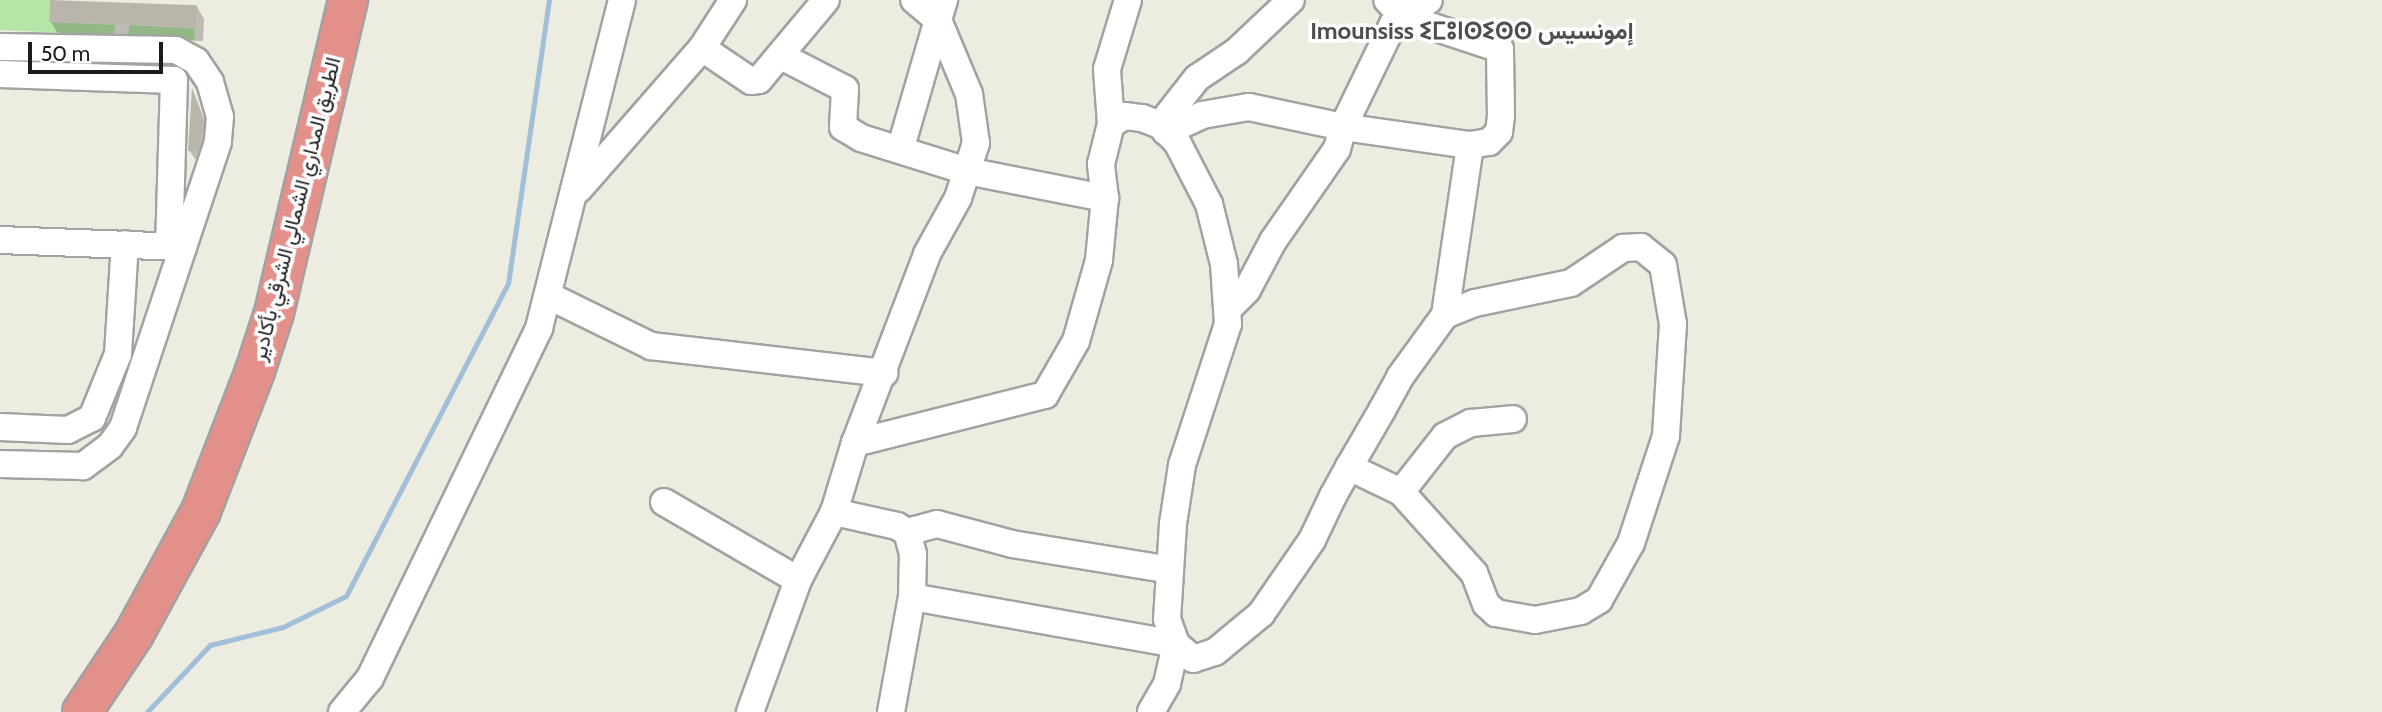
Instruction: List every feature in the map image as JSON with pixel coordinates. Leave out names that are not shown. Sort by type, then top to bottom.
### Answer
[{"type":"highway","name":"الطريق المداري الشمالي الشرقي بأكادير","points":[[82,712],[134,634],[201,511],[255,371],[274,313],[348,0]]},
{"type":"highway","name":"الطريق المداري الشمالي الشرقي بأكادير","points":[[112,712],[191,581],[254,442],[287,344],[336,161],[369,0]]},
{"type":"street","points":[[342,712],[370,678],[539,327],[550,296],[622,0]]},
{"type":"street","points":[[576,192],[702,48],[733,0]]},
{"type":"street","points":[[702,48],[751,81],[768,72],[825,0]]},
{"type":"street","points":[[914,0],[941,10]]},
{"type":"street","points":[[855,443],[1045,395],[1076,341],[1099,260],[1105,198],[1101,164],[1111,124],[1107,69],[1128,0]]},
{"type":"street","points":[[1163,128],[1198,78],[1237,51],[1292,0]]},
{"type":"street","points":[[1395,9],[1429,0]]},
{"type":"street","points":[[1111,124],[1125,116],[1163,128],[1202,115],[1249,107],[1343,127],[1470,145],[1489,142],[1499,132],[1504,56],[1500,49],[1395,9]]},
{"type":"street","points":[[1151,712],[1167,684],[1175,644],[1167,619],[1180,473],[1230,307],[1247,290],[1280,230],[1325,168],[1388,33],[1395,9]]},
{"type":"street","points":[[901,147],[941,10]]},
{"type":"street","points":[[750,712],[799,580],[834,512],[855,443],[928,254],[967,171],[976,143],[976,119],[941,10]]},
{"type":"street","points":[[0,47],[38,48],[131,62],[174,80],[176,246]]},
{"type":"street","points":[[37,74],[38,48]]},
{"type":"street","points":[[0,74],[37,74],[131,62],[177,50],[196,61],[219,107],[218,142],[176,246],[123,428],[110,446],[83,466],[12,464],[13,428],[75,428],[92,418],[118,354],[125,244]]},
{"type":"street","points":[[781,56],[845,89],[845,129],[967,171],[1105,198]]},
{"type":"street","points":[[1163,128],[1192,168],[1209,204],[1230,307]]},
{"type":"street","points":[[912,597],[1175,644],[1193,659],[1200,658],[1261,614],[1312,540],[1349,467],[1400,377],[1446,315],[1470,145]]},
{"type":"street","points":[[0,240],[176,246]]},
{"type":"street","points":[[1349,467],[1401,492],[1474,573],[1486,604],[1496,614],[1535,620],[1581,611],[1599,600],[1630,542],[1666,436],[1673,324],[1669,284],[1663,265],[1653,252],[1641,247],[1623,248],[1571,283],[1475,303],[1446,315]]},
{"type":"street","points":[[550,296],[651,346],[884,373]]},
{"type":"street","points":[[1401,492],[1445,436],[1471,423],[1513,419]]},
{"type":"street","points":[[664,502],[799,580]]},
{"type":"street","points":[[834,512],[882,520],[907,532],[937,524],[1012,544],[1170,570]]},
{"type":"street","points":[[891,712],[912,597],[913,554],[907,532]]},
{"type":"green space","points":[[0,0],[50,0],[50,22],[115,25],[114,35],[0,30]]},
{"type":"green space","points":[[129,25],[195,28],[194,40],[128,37]]},
{"type":"building","points":[[50,0],[197,5],[196,27],[49,22]]},
{"type":"building","points":[[192,88],[204,119],[198,151],[188,151]]},
{"type":"waterway","points":[[147,712],[210,645],[283,627],[346,596],[508,284],[549,0]]},
{"type":"district","name":"Imounsiss ⵉⵎⵓⵏⵙⵉⵙⵙ إمونسيس","points":[[1472,31]]}]
